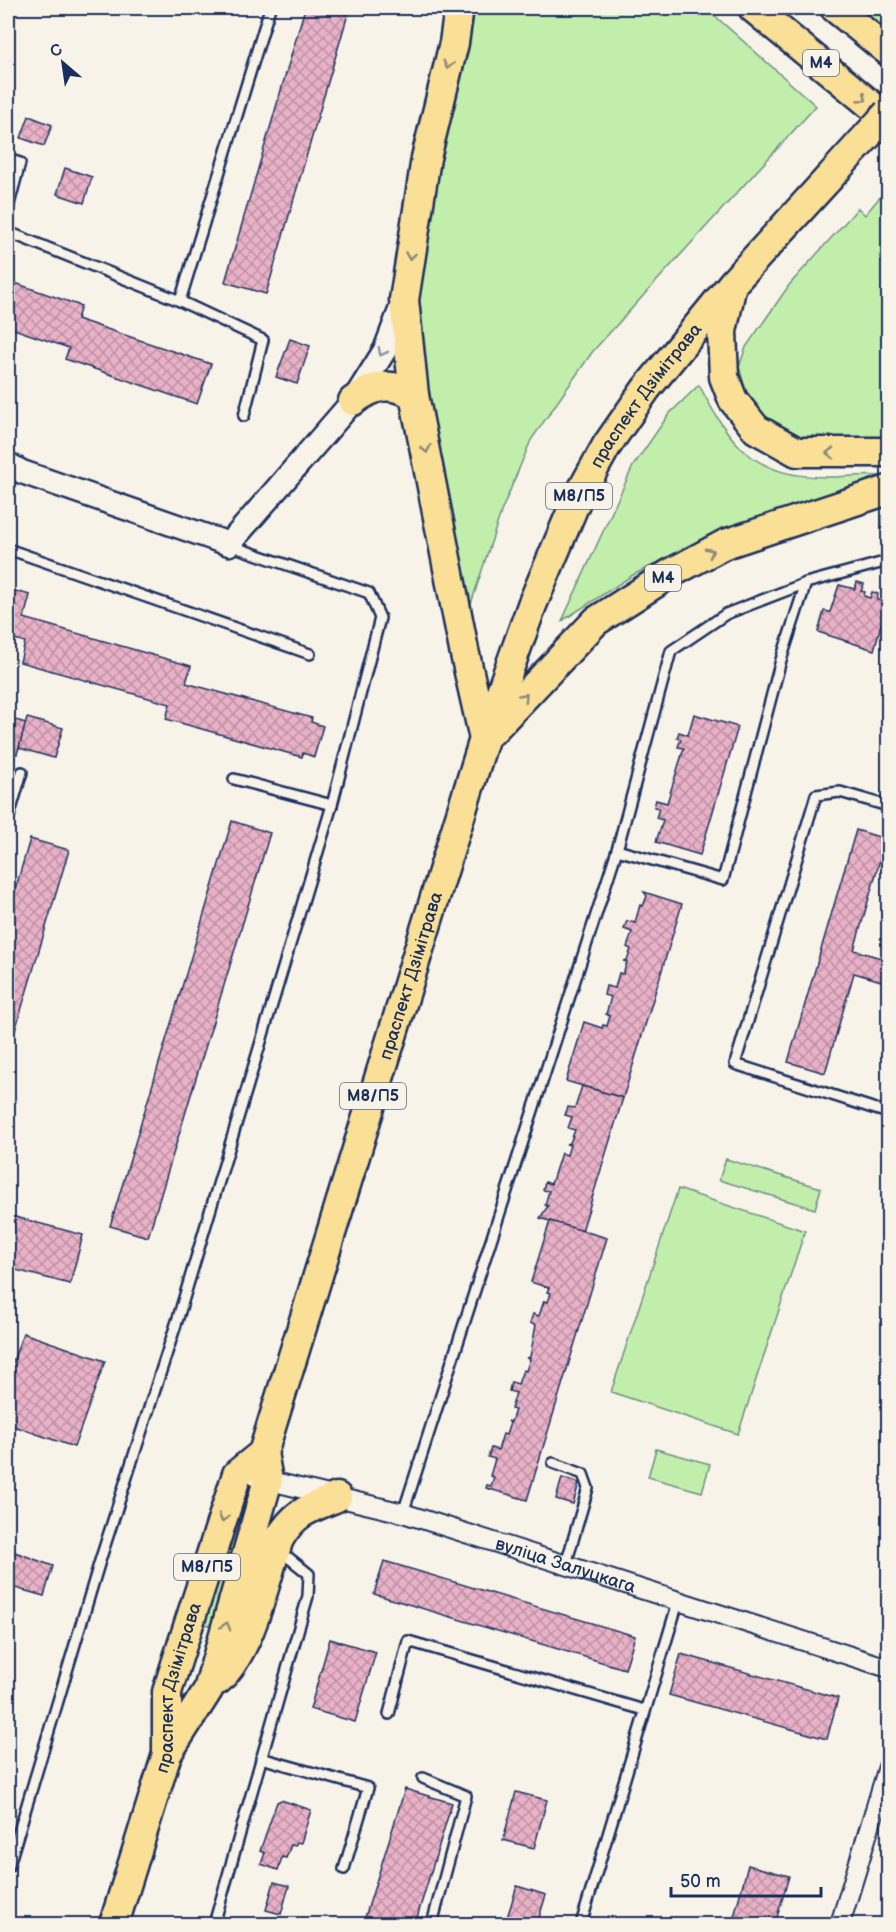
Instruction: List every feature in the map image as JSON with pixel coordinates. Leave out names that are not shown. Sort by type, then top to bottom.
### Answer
[{"type":"main road","points":[[459,8],[454,43],[426,158],[404,300],[414,395],[464,650],[484,739]]},
{"type":"main road","points":[[835,8],[888,51]]},
{"type":"main road","name":"М4","points":[[766,12],[888,119]]},
{"type":"main road","name":"праспект Дзімітрава","points":[[263,1453],[484,739],[532,605],[576,501],[607,445],[646,389],[732,284],[888,113]]},
{"type":"main road","points":[[732,284],[722,331],[724,377],[733,400],[756,429],[797,452],[888,452]]},
{"type":"main road","points":[[353,401],[365,392],[385,386],[395,387],[414,395]]},
{"type":"main road","name":"М4","points":[[484,739],[596,621],[671,573],[725,544],[888,490]]},
{"type":"main road","points":[[208,1690],[268,1480],[263,1453],[237,1474]]},
{"type":"main road","name":"праспект Дзімітрава","points":[[114,1924],[166,1754],[167,1692],[237,1474]]},
{"type":"main road","points":[[166,1754],[208,1690],[232,1667],[246,1639],[274,1554],[287,1526],[299,1513],[337,1497]]},
{"type":"street","points":[[8,464],[22,472],[229,544],[353,401],[385,350],[404,300]]},
{"type":"street","name":"вуліца Залуцкага","points":[[237,1474],[403,1513],[679,1599],[888,1668]]},
{"type":"street","points":[[840,1924],[888,1767]]},
{"type":"lane","points":[[180,301],[270,8]]},
{"type":"lane","points":[[8,159],[20,163],[8,208]]},
{"type":"lane","points":[[8,232],[180,301],[263,340],[244,416]]},
{"type":"lane","points":[[8,1868],[99,1564],[178,1318],[332,805],[380,618],[369,593],[229,544]]},
{"type":"lane","points":[[8,549],[310,654]]},
{"type":"lane","points":[[403,1513],[618,850],[671,651],[726,614],[806,583],[888,561]]},
{"type":"lane","points":[[618,850],[723,880],[782,660],[806,583]]},
{"type":"lane","points":[[8,820],[22,772]]},
{"type":"lane","points":[[234,779],[332,805]]},
{"type":"lane","points":[[888,806],[840,792],[816,795],[735,1064],[888,1113]]},
{"type":"lane","points":[[554,1463],[583,1474],[588,1488],[566,1564]]},
{"type":"lane","points":[[213,1924],[308,1596],[309,1574],[289,1558],[274,1554]]},
{"type":"lane","points":[[581,1924],[679,1599]]},
{"type":"lane","points":[[389,1714],[408,1641],[644,1710]]},
{"type":"lane","points":[[261,1758],[368,1788],[344,1869]]},
{"type":"lane","points":[[423,1778],[466,1796],[432,1924]]},
{"type":"green space","points":[[467,8],[706,8],[816,106],[593,351],[531,440],[501,512],[468,613],[423,387],[414,295]]},
{"type":"green space","points":[[855,8],[888,8],[888,34]]},
{"type":"green space","points":[[888,187],[888,442],[798,445],[756,414],[739,367],[746,347],[790,284],[858,208],[865,215]]},
{"type":"green space","points":[[699,385],[722,425],[735,441],[748,454],[764,464],[782,472],[803,476],[875,475],[888,477],[721,531],[633,575],[562,621],[633,466],[669,414]]},
{"type":"green space","points":[[726,1159],[821,1188],[815,1209],[719,1180]]},
{"type":"green space","points":[[678,1189],[805,1231],[738,1434],[611,1392]]},
{"type":"green space","points":[[656,1449],[710,1464],[702,1492],[648,1477]]},
{"type":"green space","points":[[242,1485],[253,1485],[213,1624],[206,1625],[200,1620]]},
{"type":"building","points":[[305,8],[326,8],[348,14],[266,294],[225,282]]},
{"type":"building","points":[[29,116],[52,125],[44,146],[21,138]]},
{"type":"building","points":[[65,168],[92,177],[84,203],[57,194]]},
{"type":"building","points":[[15,283],[81,306],[77,319],[211,364],[197,404],[65,359],[69,348],[8,327],[8,305]]},
{"type":"building","points":[[290,339],[310,346],[297,384],[276,377]]},
{"type":"building","points":[[857,582],[864,584],[861,591],[865,592],[864,596],[870,598],[872,592],[878,594],[877,600],[887,602],[888,598],[888,620],[882,621],[874,650],[818,632],[824,611],[830,612],[839,585],[855,589]]},
{"type":"building","points":[[8,589],[30,595],[24,618],[191,666],[186,683],[312,718],[311,722],[323,726],[314,757],[303,753],[302,757],[166,719],[170,704],[20,662],[25,642],[8,637]]},
{"type":"building","points":[[694,714],[738,727],[700,855],[656,842],[663,820],[656,818],[659,808],[654,807],[656,800],[667,803],[684,748],[678,747],[681,739],[677,738],[679,732],[688,735]]},
{"type":"building","points":[[8,718],[26,723],[17,754],[8,751]]},
{"type":"building","points":[[27,718],[63,728],[54,758],[19,748]]},
{"type":"building","points":[[232,821],[270,833],[148,1237],[110,1226]]},
{"type":"building","points":[[856,830],[886,839],[854,950],[888,960],[888,983],[854,973],[825,1073],[788,1062]]},
{"type":"building","points":[[30,839],[69,850],[8,1054],[8,914]]},
{"type":"building","points":[[644,892],[682,904],[623,1098],[566,1081],[584,1022],[602,1028],[603,1025],[607,1026],[610,1016],[606,1014],[611,997],[604,995],[606,986],[615,988],[619,973],[623,974],[627,962],[623,961],[627,960],[631,949],[627,947],[632,932],[624,929],[627,921],[635,923],[640,905],[643,906],[647,896]]},
{"type":"building","points":[[888,983],[888,1000],[883,998]]},
{"type":"building","points":[[582,1086],[623,1098],[582,1231],[540,1218],[548,1206],[545,1205],[549,1191],[543,1190],[545,1182],[551,1184],[561,1153],[567,1155],[570,1145],[566,1144],[570,1143],[575,1130],[568,1128],[572,1117],[565,1115],[568,1107],[575,1108]]},
{"type":"building","points":[[8,1215],[83,1235],[70,1284],[8,1268]]},
{"type":"building","points":[[550,1221],[607,1238],[527,1500],[486,1488],[487,1485],[491,1486],[494,1477],[490,1476],[495,1459],[488,1457],[491,1448],[498,1450],[503,1434],[506,1435],[510,1423],[508,1421],[511,1422],[515,1410],[511,1409],[516,1393],[509,1391],[511,1382],[518,1384],[530,1359],[526,1358],[530,1357],[536,1325],[530,1323],[533,1314],[539,1316],[544,1301],[548,1302],[551,1293],[547,1292],[549,1288],[531,1282]]},
{"type":"building","points":[[23,1333],[105,1361],[74,1447],[8,1424],[8,1376]]},
{"type":"building","points":[[562,1478],[579,1483],[573,1504],[556,1499]]},
{"type":"building","points":[[15,1552],[53,1566],[44,1596],[8,1586],[8,1553],[14,1554]]},
{"type":"building","points":[[384,1561],[635,1636],[625,1669],[374,1594]]},
{"type":"building","points":[[330,1639],[376,1652],[355,1722],[310,1709]]},
{"type":"building","points":[[681,1654],[838,1698],[827,1739],[669,1695]]},
{"type":"building","points":[[405,1789],[452,1803],[415,1924],[363,1924]]},
{"type":"building","points":[[516,1792],[547,1800],[534,1848],[503,1840]]},
{"type":"building","points":[[281,1800],[311,1810],[301,1843],[291,1845],[286,1858],[282,1857],[278,1870],[261,1864],[265,1853],[260,1851],[277,1802]]},
{"type":"building","points":[[748,1865],[789,1876],[775,1924],[732,1924]]},
{"type":"building","points":[[274,1882],[289,1886],[281,1914],[266,1910]]},
{"type":"building","points":[[517,1886],[546,1895],[537,1924],[505,1924]]}]
